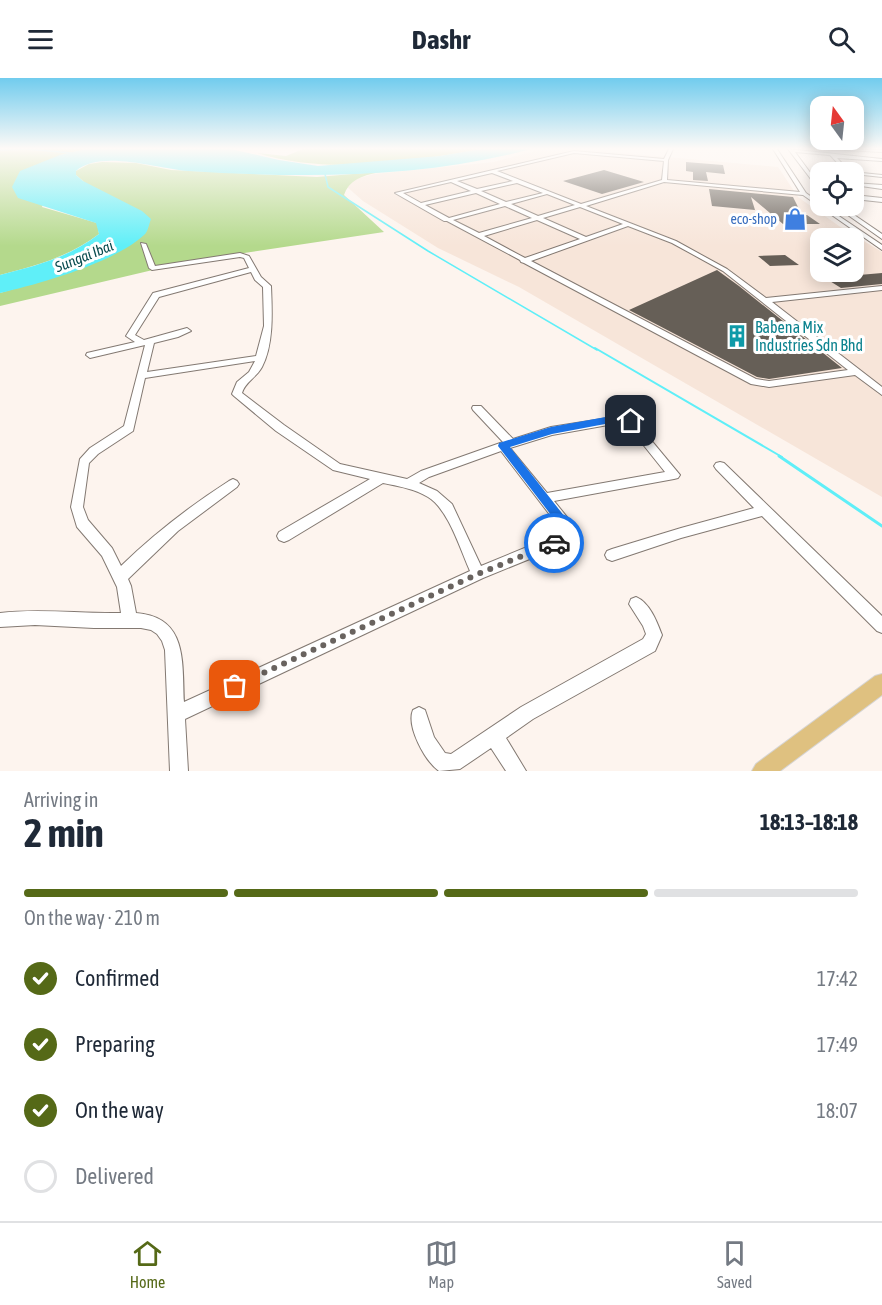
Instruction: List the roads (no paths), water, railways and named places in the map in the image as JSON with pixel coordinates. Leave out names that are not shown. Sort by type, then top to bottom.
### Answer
[{"type":"main road","points":[[763,771],[882,683]]},
{"type":"street","points":[[445,181],[398,193],[754,382],[769,384],[858,372]]},
{"type":"street","points":[[453,181],[585,239]]},
{"type":"street","points":[[419,205],[517,181]]},
{"type":"street","points":[[519,181],[682,246],[729,274],[882,392]]},
{"type":"street","points":[[477,236],[663,181]]},
{"type":"street","points":[[667,181],[804,195]]},
{"type":"street","points":[[795,181],[804,195],[882,248]]},
{"type":"street","points":[[864,185],[882,187]]},
{"type":"street","points":[[446,220],[547,193]]},
{"type":"street","points":[[864,198],[882,200]]},
{"type":"street","points":[[872,199],[882,205]]},
{"type":"street","points":[[853,216],[882,236]]},
{"type":"street","points":[[523,261],[629,224]]},
{"type":"street","points":[[143,244],[152,268],[240,255],[247,257],[267,288],[268,326],[257,370],[240,384],[237,394],[330,463],[346,470],[408,484],[433,494],[448,508],[478,574]]},
{"type":"street","points":[[147,343],[130,336],[156,295],[253,269]]},
{"type":"street","points":[[763,301],[882,288]]},
{"type":"street","points":[[90,355],[123,346],[147,343],[187,331]]},
{"type":"street","points":[[130,621],[127,598],[120,577],[107,552],[82,523],[77,507],[84,462],[94,451],[129,428],[147,343]]},
{"type":"street","points":[[141,376],[260,358]]},
{"type":"street","points":[[176,714],[478,574],[533,553],[568,536],[566,526],[477,408]]},
{"type":"street","points":[[408,484],[425,474],[506,444],[551,431],[627,418],[674,475],[545,498]]},
{"type":"street","points":[[720,466],[882,626]]},
{"type":"street","points":[[284,536],[384,477]]},
{"type":"street","points":[[120,577],[157,539],[183,517],[233,484]]},
{"type":"street","points":[[612,555],[765,510]]},
{"type":"street","points":[[419,716],[430,751],[444,764],[454,763],[527,713],[649,645],[653,640],[652,628],[636,604]]},
{"type":"street","points":[[0,620],[30,617],[130,621],[153,623],[163,629],[170,639],[173,650],[179,771]]},
{"type":"street","points":[[494,736],[517,771]]},
{"type":"water","name":"Sungai Ibai","points":[[15,181],[84,181],[142,211],[151,219],[145,234],[114,255],[55,278],[0,293],[0,275],[64,255],[99,234],[96,223],[18,198],[12,187]]},
{"type":"waterway","points":[[327,181],[328,187],[428,251],[597,350]]},
{"type":"waterway","points":[[595,348],[782,457]]},
{"type":"waterway","points":[[779,456],[882,526]]},
{"type":"place","name":"eco-shop","points":[[795,219]]},
{"type":"place","name":"Babena Mix Industries Sdn Bhd","points":[[737,336]]}]
